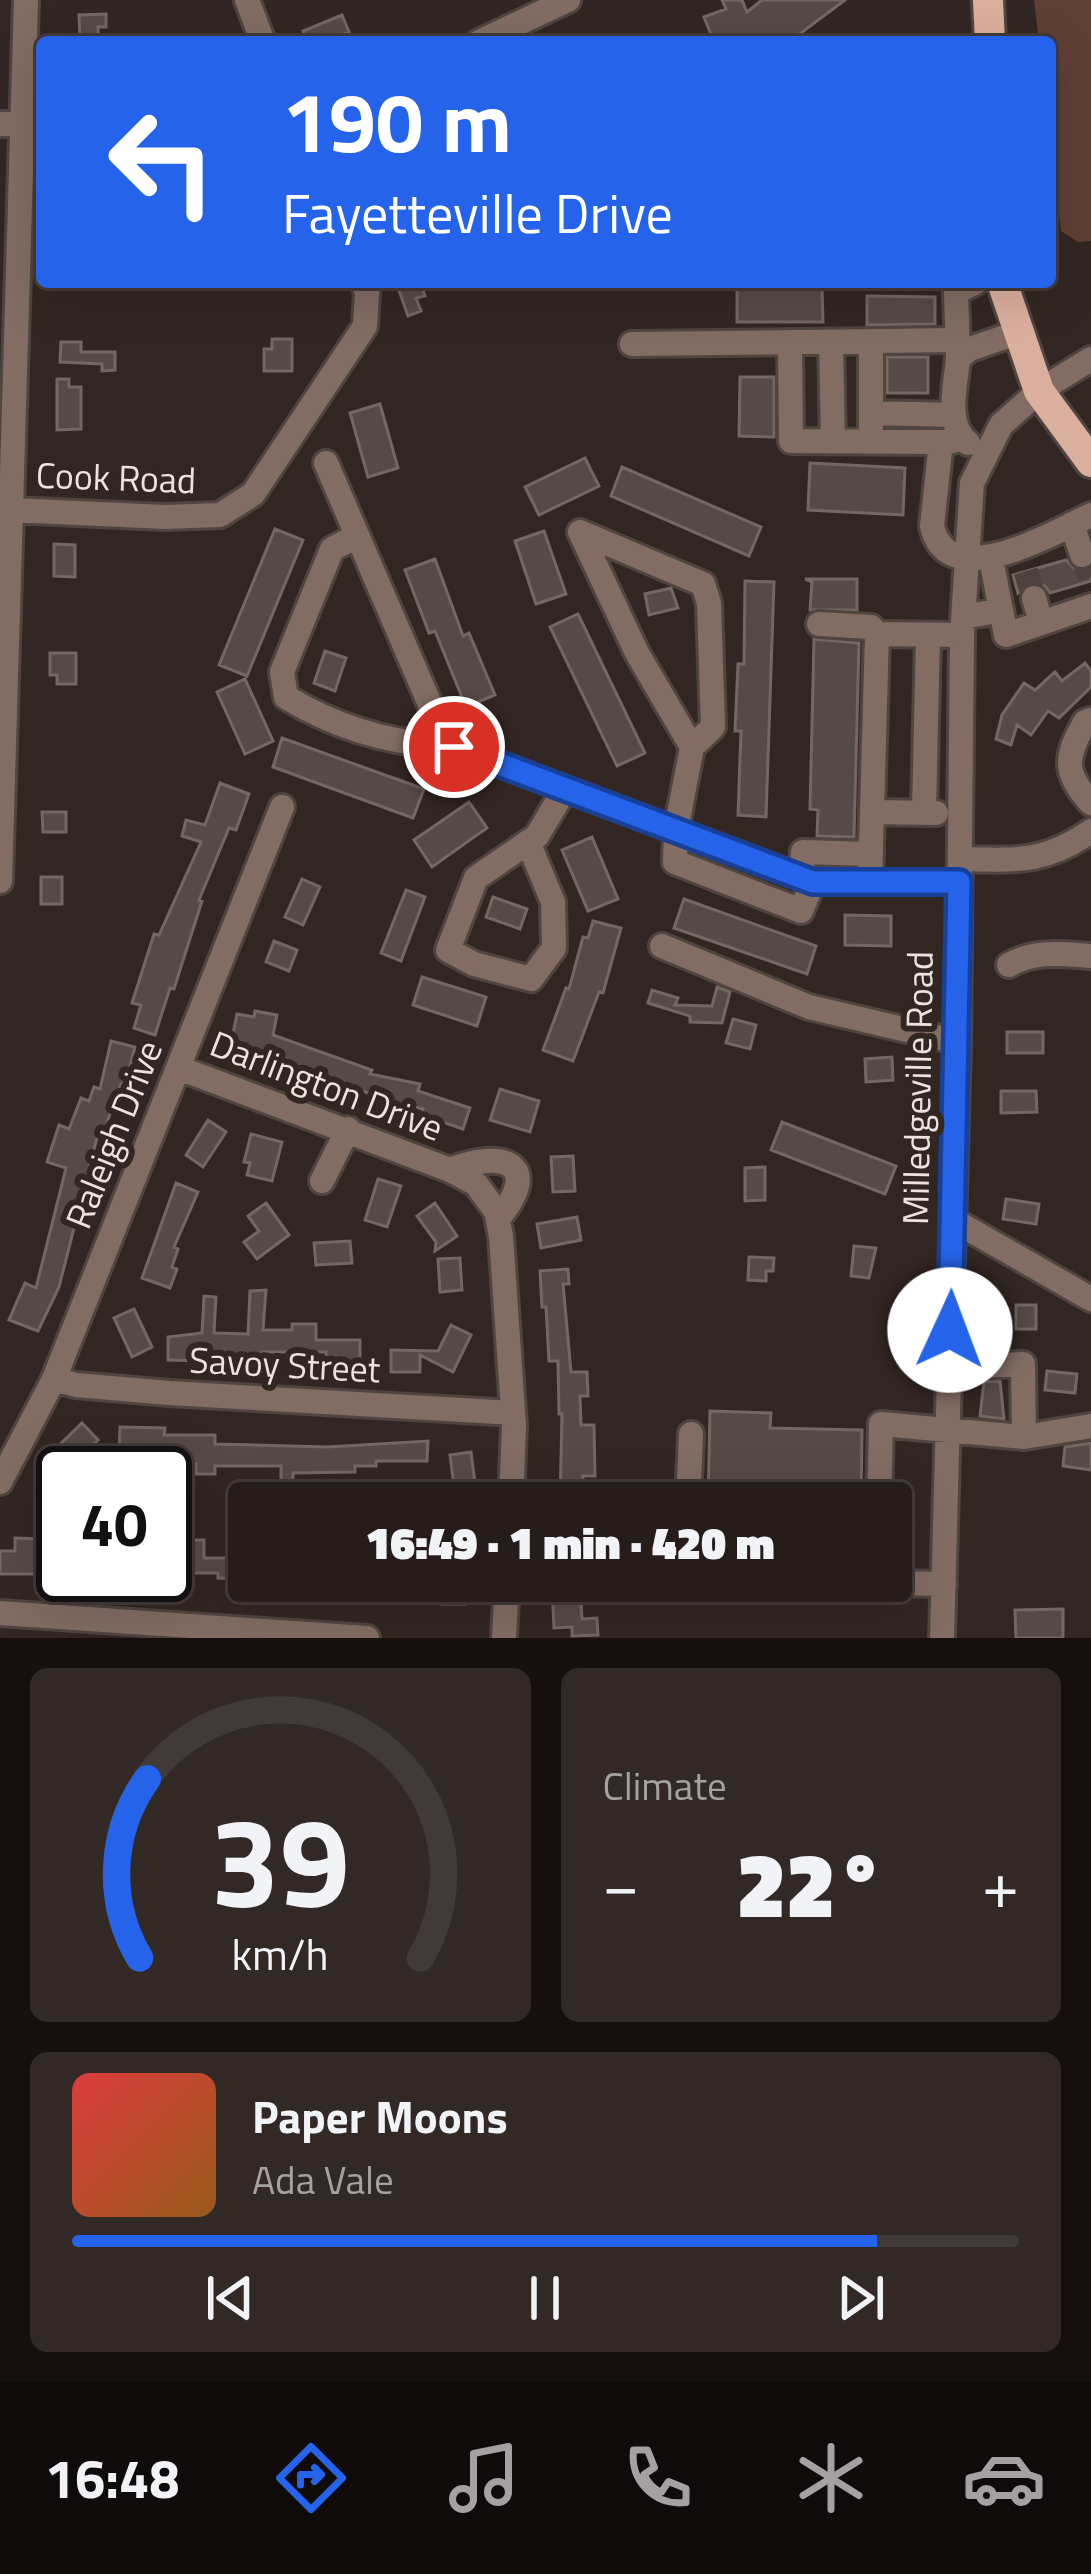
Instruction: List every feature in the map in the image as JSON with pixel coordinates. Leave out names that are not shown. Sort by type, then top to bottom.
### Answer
[{"type":"main road","points":[[988,0],[990,36]]},
{"type":"main road","points":[[1004,288],[1039,391],[1091,462]]},
{"type":"street","points":[[0,880],[26,0]]},
{"type":"street","points":[[247,0],[261,36]]},
{"type":"street","points":[[492,36],[568,0]]},
{"type":"street","name":"Cook Road","points":[[12,510],[220,515],[253,494],[365,326],[365,288]]},
{"type":"street","points":[[959,288],[951,431],[938,474],[934,539],[980,559],[1022,560],[1082,520]]},
{"type":"street","points":[[632,344],[871,341],[970,349],[1016,333]]},
{"type":"street","points":[[871,341],[871,442]]},
{"type":"street","points":[[790,342],[790,441],[871,442],[951,431]]},
{"type":"street","points":[[831,342],[832,441]]},
{"type":"street","name":"Milledgeville Road","points":[[942,1638],[958,1042],[963,626],[980,559],[972,484],[1001,424],[1039,391],[1091,359]]},
{"type":"street","points":[[871,413],[951,431],[984,456]]},
{"type":"street","points":[[326,463],[432,709],[441,746]]},
{"type":"street","points":[[938,474],[972,484]]},
{"type":"street","points":[[1082,520],[1082,555]]},
{"type":"street","points":[[692,747],[638,653],[580,532],[703,584],[709,603],[713,727],[692,747],[676,830],[675,862],[801,911],[807,880],[803,852],[871,854]]},
{"type":"street","points":[[357,536],[332,549],[282,672],[286,697],[351,728],[412,744],[454,747],[676,830]]},
{"type":"street","points":[[980,559],[1006,634],[1038,610],[1091,606]]},
{"type":"street","points":[[877,634],[928,635],[1001,610]]},
{"type":"street","points":[[819,624],[871,627],[877,634],[870,882]]},
{"type":"street","points":[[924,813],[928,635]]},
{"type":"street","points":[[1091,720],[1085,722],[1068,757],[1072,776],[1091,803]]},
{"type":"street","points":[[528,842],[553,902],[554,925],[554,948],[531,979],[474,964],[448,950],[476,878],[528,842],[537,836],[566,788]]},
{"type":"street","name":"Raleigh Drive","points":[[0,1483],[54,1378],[282,807]]},
{"type":"street","points":[[872,812],[961,813]]},
{"type":"street","points":[[807,880],[870,882],[1031,861],[1063,850],[1091,831]]},
{"type":"street","points":[[662,946],[809,1006],[958,1042]]},
{"type":"street","points":[[1009,965],[1023,957],[1049,953],[1091,956]]},
{"type":"street","name":"Darlington Drive","points":[[179,1068],[348,1129],[476,1184],[497,1219],[507,1300],[511,1482]]},
{"type":"street","points":[[322,1181],[348,1129]]},
{"type":"street","name":"Darlington Drive","points":[[450,1170],[488,1158],[511,1167],[518,1187],[497,1219]]},
{"type":"street","points":[[953,1220],[1091,1299]]},
{"type":"street","points":[[949,1367],[1023,1364],[1024,1437]]},
{"type":"street","name":"Savoy Street","points":[[54,1378],[76,1385],[169,1394],[513,1413]]},
{"type":"street","points":[[879,1482],[881,1424],[1024,1437],[1091,1426]]},
{"type":"street","points":[[689,1482],[691,1434]]},
{"type":"street","points":[[912,1583],[944,1584]]},
{"type":"street","points":[[504,1638],[506,1602]]},
{"type":"street","points":[[0,1613],[231,1633],[367,1638]]},
{"type":"shaded area","points":[[1034,0],[1091,0],[1091,241],[1078,242],[1061,231],[1056,189],[1056,36],[1038,36]]},
{"type":"building","points":[[722,0],[742,0],[747,12],[762,0],[845,0],[797,36],[712,36],[704,17],[726,9]]},
{"type":"building","points":[[106,14],[106,27],[98,27],[98,36],[80,36],[79,15]]},
{"type":"building","points":[[342,15],[349,32],[305,36],[303,31]]},
{"type":"building","points":[[398,288],[422,288],[425,296],[416,298],[421,311],[408,316]]},
{"type":"building","points":[[737,288],[822,288],[823,322],[737,322]]},
{"type":"building","points":[[867,296],[935,297],[935,324],[867,325]]},
{"type":"building","points":[[272,339],[292,339],[292,371],[264,371],[264,349],[272,349]]},
{"type":"building","points":[[61,342],[81,342],[81,352],[115,352],[115,370],[102,371],[102,364],[60,362]]},
{"type":"building","points":[[887,357],[928,357],[928,393],[887,393]]},
{"type":"building","points":[[740,377],[774,377],[774,437],[739,436]]},
{"type":"building","points":[[57,379],[69,379],[69,387],[81,387],[81,429],[57,430]]},
{"type":"building","points":[[380,404],[398,468],[368,477],[350,413]]},
{"type":"building","points":[[585,458],[599,486],[539,515],[525,487]]},
{"type":"building","points":[[810,463],[905,468],[903,515],[808,510]]},
{"type":"building","points":[[622,467],[761,527],[749,556],[611,496]]},
{"type":"building","points":[[275,529],[303,540],[247,676],[219,665]]},
{"type":"building","points":[[544,531],[566,594],[536,604],[515,541]]},
{"type":"building","points":[[54,544],[75,545],[75,577],[54,576]]},
{"type":"building","points":[[435,559],[463,636],[469,633],[495,695],[466,707],[435,631],[429,633],[405,570]]},
{"type":"building","points":[[1066,560],[1077,571],[1091,568],[1091,581],[1050,593],[1031,582],[1018,593],[1013,575]]},
{"type":"building","points":[[805,579],[857,579],[857,610],[810,610],[812,582]]},
{"type":"building","points":[[745,581],[774,582],[766,817],[738,815],[741,731],[735,731],[738,664],[744,664]]},
{"type":"building","points":[[671,588],[678,608],[649,615],[645,594]]},
{"type":"building","points":[[578,614],[645,753],[617,766],[550,627]]},
{"type":"building","points":[[814,639],[859,643],[854,837],[817,836],[818,810],[810,809]]},
{"type":"building","points":[[325,651],[346,658],[335,691],[314,683]]},
{"type":"building","points":[[50,653],[76,653],[76,684],[57,684],[57,675],[50,675]]},
{"type":"building","points":[[1085,663],[1091,671],[1091,687],[1059,718],[1048,711],[1031,735],[1017,725],[1011,745],[996,739],[1002,715],[1024,683],[1035,690],[1055,672],[1062,681]]},
{"type":"building","points":[[245,679],[273,741],[245,754],[217,692]]},
{"type":"building","points":[[282,738],[424,789],[413,818],[273,767]]},
{"type":"building","points":[[220,783],[249,794],[236,830],[229,828],[199,900],[174,989],[170,988],[155,1035],[134,1028],[141,1005],[132,1003],[154,934],[159,935],[201,842],[182,836],[186,820],[205,825]]},
{"type":"building","points":[[469,802],[487,828],[432,867],[414,840]]},
{"type":"building","points":[[42,812],[66,812],[66,832],[43,832]]},
{"type":"building","points":[[592,837],[618,899],[588,911],[562,850]]},
{"type":"building","points":[[41,877],[62,877],[62,904],[41,904]]},
{"type":"building","points":[[302,879],[320,887],[303,925],[285,917]]},
{"type":"building","points":[[406,890],[425,897],[401,961],[381,953]]},
{"type":"building","points":[[493,897],[527,909],[520,929],[486,917]]},
{"type":"building","points":[[684,899],[816,946],[807,974],[674,928]]},
{"type":"building","points":[[845,915],[891,916],[891,946],[845,945]]},
{"type":"building","points":[[593,921],[621,928],[603,993],[599,992],[573,1061],[543,1050]]},
{"type":"building","points":[[274,941],[297,950],[289,971],[266,962]]},
{"type":"building","points":[[422,977],[486,997],[477,1026],[413,1005]]},
{"type":"building","points":[[717,987],[730,992],[722,1023],[690,1022],[690,1016],[648,1003],[652,990],[678,998],[675,1005],[712,1006]]},
{"type":"building","points":[[255,1011],[277,1015],[273,1035],[372,1070],[370,1074],[420,1084],[418,1091],[470,1108],[463,1129],[422,1115],[423,1109],[375,1099],[314,1073],[312,1079],[272,1064],[275,1057],[230,1047],[237,1014],[254,1017]]},
{"type":"building","points":[[733,1019],[756,1025],[750,1049],[726,1043]]},
{"type":"building","points":[[1007,1032],[1043,1032],[1043,1053],[1007,1053]]},
{"type":"building","points":[[111,1041],[135,1047],[125,1085],[121,1084],[102,1136],[98,1134],[59,1287],[38,1331],[9,1320],[25,1283],[36,1288],[66,1168],[47,1162],[59,1125],[69,1129],[81,1098],[89,1101],[94,1087],[100,1089]]},
{"type":"building","points":[[892,1057],[893,1080],[866,1082],[865,1059]]},
{"type":"building","points":[[500,1089],[539,1101],[530,1132],[490,1120]]},
{"type":"building","points":[[1001,1091],[1036,1091],[1037,1112],[1001,1113]]},
{"type":"building","points":[[208,1120],[226,1132],[203,1167],[186,1155]]},
{"type":"building","points":[[782,1122],[896,1166],[885,1194],[771,1150]]},
{"type":"building","points":[[251,1134],[282,1142],[272,1181],[247,1175],[250,1163],[244,1162]]},
{"type":"building","points":[[573,1156],[575,1191],[553,1192],[551,1157]]},
{"type":"building","points":[[765,1167],[765,1200],[745,1201],[745,1168]]},
{"type":"building","points":[[378,1179],[401,1186],[387,1227],[365,1220]]},
{"type":"building","points":[[176,1183],[198,1192],[174,1247],[178,1249],[172,1267],[177,1269],[170,1288],[142,1278]]},
{"type":"building","points":[[1006,1199],[1039,1204],[1036,1224],[1003,1219]]},
{"type":"building","points":[[266,1203],[289,1235],[257,1259],[244,1242],[259,1231],[248,1216]]},
{"type":"building","points":[[435,1203],[457,1236],[435,1251],[436,1242],[417,1216]]},
{"type":"building","points":[[577,1217],[581,1240],[541,1248],[537,1224]]},
{"type":"building","points":[[350,1241],[352,1263],[316,1265],[314,1243]]},
{"type":"building","points":[[854,1246],[876,1248],[869,1278],[851,1276]]},
{"type":"building","points":[[749,1257],[774,1258],[766,1281],[748,1280]]},
{"type":"building","points":[[460,1258],[462,1290],[440,1292],[438,1259]]},
{"type":"building","points":[[568,1269],[569,1284],[563,1284],[571,1372],[587,1372],[588,1396],[580,1396],[581,1425],[594,1425],[595,1476],[583,1476],[583,1482],[560,1482],[558,1361],[549,1361],[540,1271]]},
{"type":"building","points":[[266,1290],[263,1330],[316,1324],[316,1340],[360,1340],[360,1362],[326,1362],[326,1352],[168,1360],[168,1337],[202,1333],[204,1296],[216,1297],[214,1333],[248,1334],[250,1291]]},
{"type":"building","points":[[1016,1305],[1036,1305],[1036,1329],[1016,1329]]},
{"type":"building","points":[[134,1309],[152,1347],[132,1357],[114,1318]]},
{"type":"building","points":[[451,1325],[471,1335],[453,1372],[420,1355],[420,1372],[391,1372],[391,1350],[438,1351]]},
{"type":"building","points":[[1047,1371],[1077,1374],[1075,1393],[1045,1390]]},
{"type":"building","points":[[1000,1381],[1004,1419],[980,1416],[984,1382]]},
{"type":"building","points":[[710,1411],[771,1413],[770,1428],[862,1430],[861,1482],[708,1482]]},
{"type":"building","points":[[82,1423],[98,1440],[92,1446],[58,1446]]},
{"type":"building","points":[[120,1427],[165,1428],[164,1435],[215,1435],[215,1444],[327,1447],[428,1441],[427,1461],[376,1461],[376,1466],[355,1466],[355,1472],[293,1473],[293,1481],[281,1481],[281,1466],[215,1466],[215,1474],[196,1474],[192,1446],[119,1446]]},
{"type":"building","points":[[1091,1443],[1091,1470],[1063,1466],[1065,1447]]},
{"type":"building","points":[[471,1452],[475,1482],[453,1482],[450,1455]]},
{"type":"building","points":[[15,1538],[36,1539],[36,1574],[0,1574],[0,1551],[15,1551]]},
{"type":"building","points":[[192,1540],[204,1540],[204,1558],[228,1558],[228,1578],[218,1578],[218,1573],[192,1573]]},
{"type":"building","points":[[553,1602],[581,1602],[582,1619],[597,1618],[598,1635],[572,1636],[572,1627],[554,1628]]},
{"type":"building","points":[[1063,1609],[1063,1638],[1016,1638],[1015,1610]]},
{"type":"tunnel","points":[[1082,555],[1091,581]]},
{"type":"tunnel","points":[[1026,571],[1034,598]]},
{"type":"route","points":[[454,747],[813,882],[959,882],[950,1330]]}]
